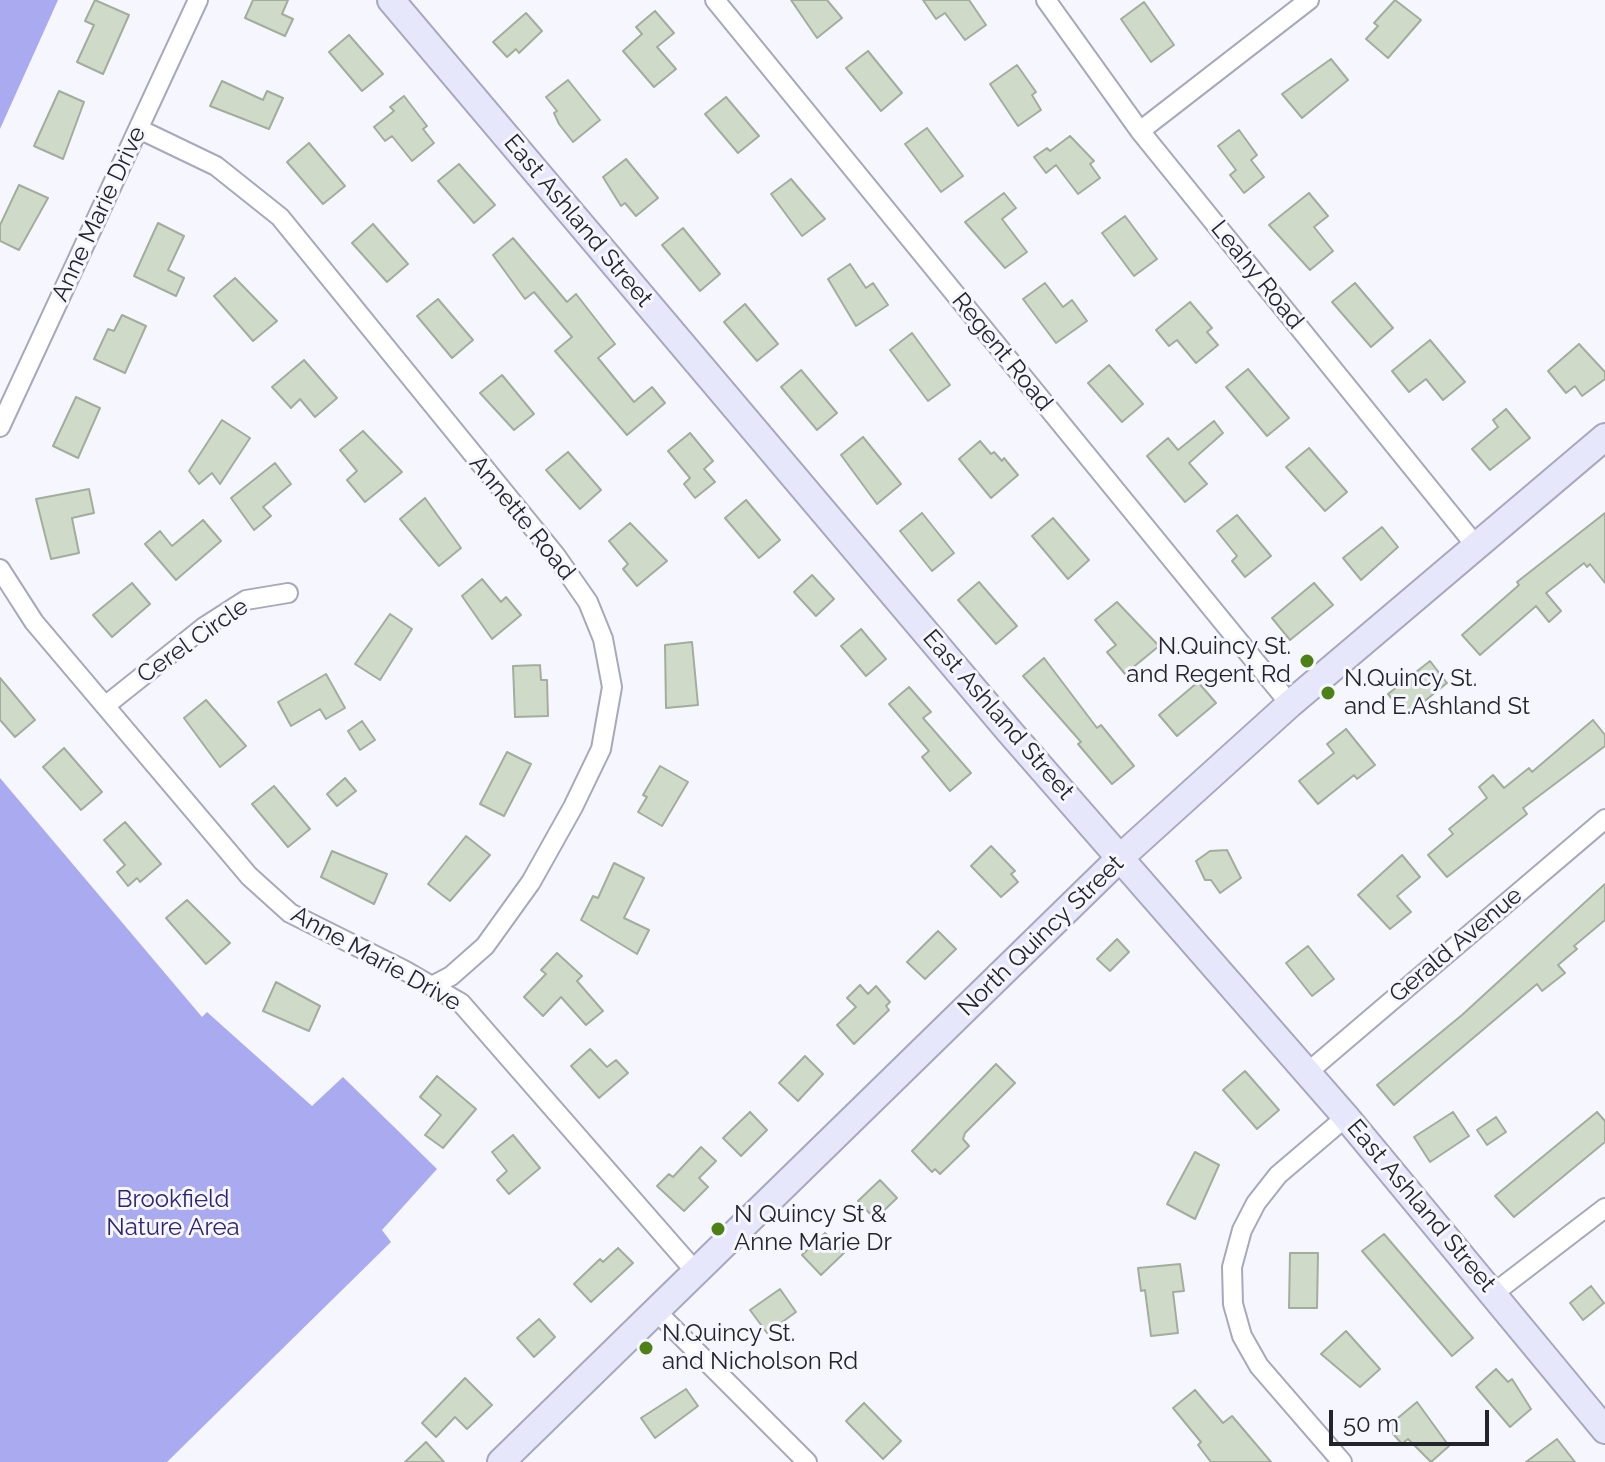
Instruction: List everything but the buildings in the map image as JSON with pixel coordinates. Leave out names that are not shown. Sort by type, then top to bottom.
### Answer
[{"type":"main road","name":"East Ashland Street","points":[[391,0],[1009,731],[1122,856],[1308,1072],[1605,1430]]},
{"type":"main road","name":"North Quincy Street","points":[[501,1462],[1122,856],[1290,704],[1605,437]]},
{"type":"street","name":"Anne Marie Drive","points":[[0,427],[198,0]]},
{"type":"street","name":"Regent Road","points":[[715,0],[1290,704]]},
{"type":"street","name":"Leahy Road","points":[[1046,0],[1140,131],[1476,546]]},
{"type":"street","points":[[1140,131],[1309,0]]},
{"type":"street","name":"Annette Road","points":[[139,129],[216,166],[280,217],[556,556],[588,602],[603,639],[612,687],[601,749],[573,807],[531,882],[485,946],[451,976],[432,986]]},
{"type":"street","name":"Anne Marie Drive","points":[[0,569],[34,622],[249,876],[290,913],[461,1003],[483,1024],[695,1271]]},
{"type":"street","name":"Cerel Circle","points":[[105,706],[204,627],[246,600],[288,593]]},
{"type":"street","name":"Gerald Avenue","points":[[1308,1072],[1605,819]]},
{"type":"street","points":[[1342,1462],[1254,1356],[1242,1336],[1233,1304],[1232,1267],[1242,1230],[1256,1203],[1278,1175],[1346,1117]]},
{"type":"street","points":[[1494,1293],[1605,1208]]},
{"type":"street","points":[[655,1310],[807,1462]]},
{"type":"green space","points":[[0,0],[58,0],[0,129]]},
{"type":"green space","name":"Brookfield Nature Area","points":[[0,778],[202,1017],[207,1012],[312,1106],[343,1077],[437,1169],[382,1230],[391,1242],[167,1462],[0,1462]]},
{"type":"place","name":"N.Quincy St. and Regent Rd","points":[[1307,661]]},
{"type":"place","name":"N.Quincy St. and E.Ashland St","points":[[1328,693]]},
{"type":"place","name":"N Quincy St & Anne Marie Dr","points":[[718,1229]]},
{"type":"place","name":"N.Quincy St. and Nicholson Rd","points":[[646,1348]]}]
